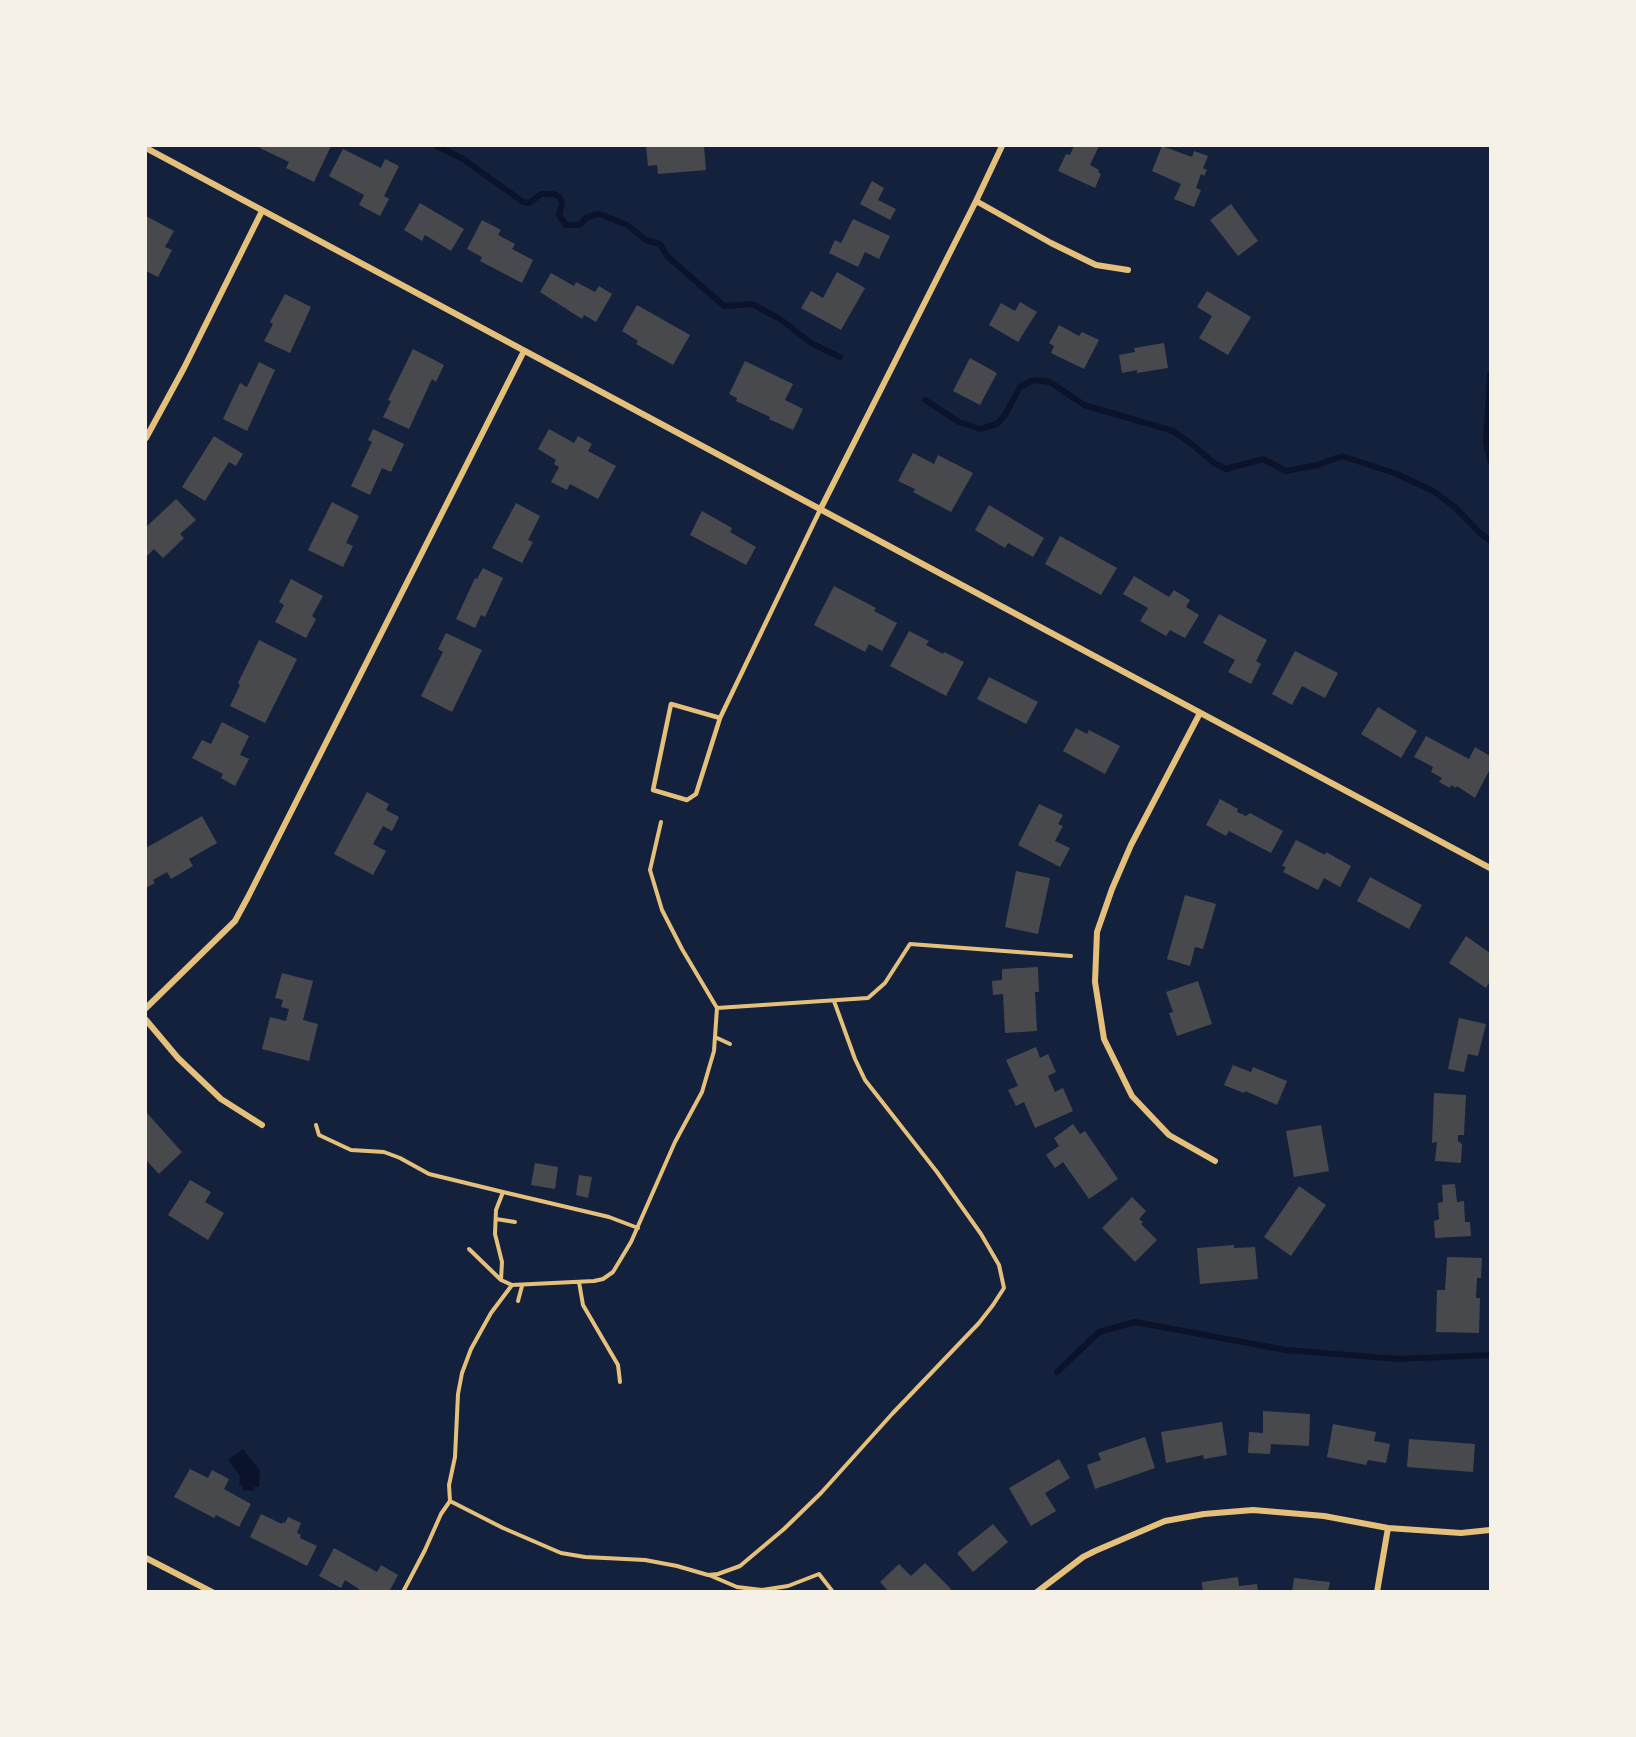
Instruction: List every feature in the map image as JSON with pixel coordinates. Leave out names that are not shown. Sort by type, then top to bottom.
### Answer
[{"type":"street","points":[[820,510],[1002,146]]},
{"type":"street","points":[[146,148],[1491,868]]},
{"type":"street","points":[[976,201],[1096,265],[1128,270]]},
{"type":"street","points":[[146,438],[184,368],[262,211]]},
{"type":"street","points":[[146,1008],[235,921],[524,351]]},
{"type":"street","points":[[1200,713],[1131,845],[1112,889],[1097,932],[1095,982],[1104,1039],[1132,1096],[1169,1135],[1215,1161]]},
{"type":"street","points":[[146,1020],[178,1058],[220,1099],[262,1125]]},
{"type":"street","points":[[1037,1592],[1083,1557],[1095,1551],[1165,1521],[1204,1514],[1253,1510],[1289,1512],[1388,1528],[1461,1533],[1491,1530]]},
{"type":"street","points":[[1377,1592],[1388,1528]]},
{"type":"street","points":[[146,1558],[212,1592]]},
{"type":"lane","points":[[720,718],[671,704],[652,790],[687,800],[696,794],[720,718],[820,510]]},
{"type":"path","points":[[469,1250],[501,1280],[512,1286],[603,1279],[613,1272],[621,1261],[638,1228],[675,1142],[702,1092],[714,1051],[717,1008],[662,910],[650,870],[661,822]]},
{"type":"path","points":[[717,1008],[868,998],[885,983],[910,944],[1071,956]]},
{"type":"path","points":[[708,1575],[740,1566],[784,1529],[821,1493],[979,1323],[1004,1288],[999,1265],[981,1234],[937,1172],[865,1080],[834,1001]]},
{"type":"path","points":[[715,1037],[730,1044]]},
{"type":"path","points":[[316,1125],[319,1136],[351,1150],[384,1152],[429,1174],[609,1217],[638,1228]]},
{"type":"path","points":[[501,1280],[502,1262],[495,1234],[496,1210],[502,1191]]},
{"type":"path","points":[[496,1219],[515,1222]]},
{"type":"path","points":[[579,1282],[583,1305],[618,1365],[620,1382]]},
{"type":"path","points":[[403,1592],[441,1514],[450,1501],[449,1485],[455,1457],[458,1394],[462,1373],[471,1348],[491,1313],[512,1286]]},
{"type":"path","points":[[518,1301],[522,1286]]},
{"type":"path","points":[[450,1501],[503,1528],[561,1553],[585,1557],[645,1560],[708,1575],[737,1587],[762,1590],[788,1586],[819,1574],[833,1592]]},
{"type":"water","points":[[243,1449],[260,1471],[259,1487],[254,1487],[254,1491],[243,1490],[243,1486],[239,1486],[240,1476],[228,1460]]},
{"type":"building","points":[[261,146],[331,146],[314,182],[286,168],[289,162],[260,148]]},
{"type":"building","points":[[646,146],[704,146],[706,170],[658,174],[657,165],[648,166]]},
{"type":"building","points":[[1074,146],[1099,146],[1090,165],[1099,170],[1101,174],[1095,188],[1058,171],[1066,154],[1070,155]]},
{"type":"building","points":[[1162,146],[1192,157],[1194,151],[1208,156],[1203,168],[1207,170],[1204,176],[1201,174],[1196,188],[1201,190],[1194,207],[1174,199],[1181,184],[1152,171]]},
{"type":"building","points":[[343,149],[381,168],[385,159],[399,166],[384,196],[389,199],[380,216],[359,205],[364,195],[329,176]]},
{"type":"building","points":[[872,181],[884,188],[878,200],[896,209],[890,220],[860,204]]},
{"type":"building","points":[[420,203],[464,229],[451,251],[425,235],[422,241],[404,230]]},
{"type":"building","points":[[1231,204],[1258,241],[1238,256],[1210,220]]},
{"type":"building","points":[[146,216],[174,231],[165,247],[172,250],[158,277],[146,271]]},
{"type":"building","points":[[853,219],[890,236],[879,259],[865,252],[858,267],[829,253],[835,240],[841,243]]},
{"type":"building","points":[[482,220],[501,230],[498,235],[515,244],[512,249],[533,260],[522,283],[480,261],[482,257],[467,249]]},
{"type":"building","points":[[837,272],[865,288],[841,330],[801,308],[811,291],[823,298]]},
{"type":"building","points":[[551,273],[574,286],[576,282],[595,292],[599,286],[612,294],[596,322],[584,315],[582,319],[540,292]]},
{"type":"building","points":[[1207,291],[1251,317],[1228,355],[1199,338],[1212,316],[1197,307]]},
{"type":"building","points":[[285,294],[311,307],[290,353],[264,341],[273,324],[270,322]]},
{"type":"building","points":[[1020,302],[1037,312],[1018,342],[989,325],[1001,303],[1015,311]]},
{"type":"building","points":[[637,305],[690,335],[673,365],[636,344],[638,341],[622,331]]},
{"type":"building","points":[[1059,325],[1079,336],[1082,332],[1099,340],[1084,369],[1051,353],[1054,346],[1049,343]]},
{"type":"building","points":[[1164,343],[1168,368],[1122,373],[1119,355],[1135,352],[1134,348]]},
{"type":"building","points":[[413,349],[444,365],[436,382],[432,379],[409,429],[383,417],[391,401],[388,400]]},
{"type":"building","points":[[970,358],[997,373],[980,405],[953,391]]},
{"type":"building","points":[[745,361],[793,384],[785,400],[803,409],[793,430],[736,401],[737,398],[729,394]]},
{"type":"building","points":[[259,362],[275,370],[247,431],[223,419],[240,383],[247,387]]},
{"type":"building","points":[[373,429],[404,444],[391,472],[382,468],[370,495],[351,486],[372,442],[368,440]]},
{"type":"building","points":[[549,429],[574,443],[578,436],[592,444],[588,451],[616,466],[598,499],[570,484],[567,490],[551,482],[559,467],[554,464],[556,460],[538,449]]},
{"type":"building","points":[[214,436],[243,454],[236,466],[229,462],[205,501],[182,487]]},
{"type":"building","points":[[913,453],[934,464],[938,455],[973,473],[951,512],[913,492],[915,489],[898,481]]},
{"type":"building","points":[[176,499],[196,520],[180,534],[184,538],[163,558],[154,549],[146,557],[146,527]]},
{"type":"building","points":[[332,502],[359,516],[346,543],[353,546],[343,567],[308,550]]},
{"type":"building","points":[[516,503],[540,516],[528,540],[533,542],[522,563],[492,548]]},
{"type":"building","points":[[989,505],[1044,538],[1033,557],[1008,543],[1005,548],[975,530]]},
{"type":"building","points":[[702,511],[732,528],[730,532],[756,547],[746,565],[690,535]]},
{"type":"building","points":[[1060,536],[1117,568],[1101,595],[1045,564]]},
{"type":"building","points":[[483,568],[503,578],[485,617],[481,615],[475,628],[456,619],[475,578],[477,579]]},
{"type":"building","points":[[1134,576],[1169,597],[1174,590],[1190,600],[1186,607],[1199,615],[1185,638],[1170,630],[1166,636],[1140,621],[1148,608],[1123,594]]},
{"type":"building","points":[[291,579],[323,596],[312,616],[316,619],[306,638],[275,622],[284,605],[279,602]]},
{"type":"building","points":[[834,586],[876,608],[874,611],[897,623],[882,651],[869,644],[865,652],[814,625]]},
{"type":"building","points":[[1219,614],[1267,640],[1256,661],[1261,664],[1251,684],[1228,672],[1235,660],[1203,643]]},
{"type":"building","points":[[909,631],[929,641],[926,645],[964,662],[946,696],[890,666]]},
{"type":"building","points":[[446,633],[482,650],[452,712],[421,696],[443,652],[438,649]]},
{"type":"building","points":[[259,640],[297,659],[265,723],[230,706],[240,685],[238,683]]},
{"type":"building","points":[[1295,651],[1338,673],[1325,698],[1302,686],[1292,705],[1272,694]]},
{"type":"building","points":[[989,677],[1038,702],[1026,724],[977,699]]},
{"type":"building","points":[[1378,707],[1417,731],[1401,758],[1361,734]]},
{"type":"building","points":[[222,722],[249,736],[240,755],[249,759],[235,786],[221,778],[223,774],[192,758],[202,740],[211,744]]},
{"type":"building","points":[[1076,728],[1087,734],[1089,730],[1120,746],[1105,774],[1063,751]]},
{"type":"building","points":[[1426,736],[1469,759],[1475,747],[1490,756],[1490,769],[1475,798],[1457,786],[1456,788],[1451,785],[1450,788],[1439,782],[1442,778],[1431,772],[1433,767],[1414,757]]},
{"type":"building","points":[[367,792],[389,804],[386,810],[399,817],[392,831],[383,826],[373,844],[386,851],[373,875],[334,854]]},
{"type":"building","points":[[1220,799],[1238,809],[1237,812],[1246,816],[1250,813],[1283,831],[1271,853],[1229,831],[1226,836],[1206,825]]},
{"type":"building","points":[[1039,804],[1063,815],[1058,824],[1063,826],[1055,841],[1070,848],[1060,867],[1018,845]]},
{"type":"building","points":[[202,816],[217,843],[189,859],[193,866],[171,879],[167,872],[153,880],[155,883],[146,888],[146,848]]},
{"type":"building","points":[[1296,840],[1325,855],[1326,852],[1351,866],[1340,887],[1324,878],[1318,890],[1283,872],[1286,867],[1282,866]]},
{"type":"building","points":[[1016,871],[1050,878],[1038,934],[1005,927]]},
{"type":"building","points":[[1370,877],[1422,905],[1409,929],[1357,901]]},
{"type":"building","points":[[1185,895],[1216,904],[1203,949],[1195,947],[1190,966],[1167,959]]},
{"type":"building","points":[[1466,936],[1490,953],[1490,981],[1486,988],[1449,963]]},
{"type":"building","points":[[1038,967],[1039,992],[1035,992],[1037,1031],[1005,1033],[1003,994],[993,995],[992,981],[1002,980],[1002,969]]},
{"type":"building","points":[[282,973],[313,981],[303,1020],[318,1024],[309,1061],[262,1049],[270,1017],[286,1021],[289,1009],[281,1007],[283,1000],[275,998]]},
{"type":"building","points":[[1198,981],[1212,1024],[1177,1036],[1169,1013],[1173,1012],[1166,992]]},
{"type":"building","points":[[1459,1018],[1486,1024],[1478,1056],[1468,1054],[1464,1072],[1448,1069]]},
{"type":"building","points":[[1036,1047],[1040,1058],[1048,1054],[1056,1072],[1048,1076],[1055,1092],[1063,1088],[1073,1111],[1035,1128],[1024,1102],[1016,1106],[1008,1090],[1018,1086],[1006,1060]]},
{"type":"building","points":[[1233,1065],[1251,1072],[1253,1067],[1287,1081],[1277,1105],[1245,1091],[1244,1093],[1224,1085]]},
{"type":"building","points":[[1434,1093],[1466,1095],[1464,1135],[1458,1135],[1458,1141],[1462,1144],[1461,1163],[1435,1161],[1437,1142],[1432,1143]]},
{"type":"building","points":[[146,1112],[182,1152],[159,1174],[146,1160]]},
{"type":"building","points":[[1073,1124],[1080,1134],[1085,1131],[1118,1179],[1089,1199],[1063,1162],[1055,1168],[1046,1155],[1059,1146],[1054,1138]]},
{"type":"building","points":[[1321,1125],[1329,1171],[1294,1177],[1286,1131]]},
{"type":"building","points":[[535,1163],[558,1167],[555,1189],[531,1185]]},
{"type":"building","points":[[579,1175],[592,1177],[588,1198],[576,1195]]},
{"type":"building","points":[[190,1180],[211,1192],[205,1202],[224,1213],[208,1240],[168,1215]]},
{"type":"building","points":[[1455,1184],[1457,1202],[1464,1201],[1465,1222],[1470,1222],[1471,1236],[1435,1238],[1434,1221],[1439,1219],[1438,1203],[1443,1202],[1442,1185]]},
{"type":"building","points":[[1299,1186],[1326,1205],[1291,1256],[1264,1237]]},
{"type":"building","points":[[1132,1197],[1146,1211],[1139,1219],[1143,1222],[1141,1224],[1157,1240],[1135,1262],[1102,1228]]},
{"type":"building","points":[[1234,1245],[1234,1248],[1255,1247],[1258,1279],[1200,1284],[1197,1248]]},
{"type":"building","points":[[1447,1257],[1482,1258],[1481,1278],[1477,1278],[1476,1298],[1480,1298],[1479,1333],[1436,1332],[1437,1290],[1445,1290]]},
{"type":"building","points":[[1263,1411],[1310,1414],[1309,1446],[1271,1444],[1270,1454],[1248,1453],[1249,1432],[1263,1433]]},
{"type":"building","points":[[1222,1422],[1227,1455],[1204,1459],[1203,1455],[1166,1463],[1161,1432]]},
{"type":"building","points":[[1333,1424],[1376,1432],[1374,1441],[1390,1444],[1386,1463],[1368,1460],[1366,1465],[1327,1457]]},
{"type":"building","points":[[1145,1437],[1155,1468],[1095,1489],[1087,1465],[1101,1460],[1098,1453]]},
{"type":"building","points":[[1409,1439],[1475,1444],[1473,1472],[1407,1467]]},
{"type":"building","points":[[1059,1459],[1070,1478],[1045,1493],[1056,1511],[1031,1526],[1009,1488]]},
{"type":"building","points":[[190,1469],[208,1478],[212,1470],[229,1479],[224,1489],[251,1504],[239,1527],[216,1515],[214,1518],[174,1497]]},
{"type":"building","points":[[261,1514],[282,1524],[288,1517],[301,1523],[297,1533],[301,1535],[300,1538],[317,1546],[307,1566],[250,1537]]},
{"type":"building","points":[[993,1524],[1008,1542],[973,1572],[957,1553]]},
{"type":"building","points":[[334,1548],[377,1572],[381,1565],[398,1575],[389,1592],[358,1592],[359,1589],[345,1580],[341,1588],[319,1576]]},
{"type":"building","points":[[925,1563],[951,1589],[948,1592],[889,1592],[880,1582],[899,1564],[911,1576]]},
{"type":"building","points":[[1238,1577],[1239,1586],[1257,1584],[1258,1592],[1203,1592],[1202,1582]]},
{"type":"building","points":[[1294,1578],[1330,1582],[1328,1592],[1292,1592]]},
{"type":"waterway","points":[[437,146],[463,159],[523,202],[529,203],[541,194],[554,194],[559,197],[562,203],[559,215],[566,225],[580,225],[587,217],[600,214],[627,225],[646,240],[660,244],[667,256],[724,306],[752,304],[780,319],[811,343],[840,357]]},
{"type":"waterway","points":[[1490,374],[1486,442],[1490,461]]},
{"type":"waterway","points":[[925,400],[959,422],[980,429],[997,424],[1005,415],[1020,387],[1034,380],[1050,382],[1084,405],[1173,431],[1214,463],[1226,469],[1263,459],[1286,471],[1317,465],[1342,456],[1397,474],[1433,491],[1455,507],[1482,535],[1490,540]]},
{"type":"waterway","points":[[1057,1372],[1099,1332],[1135,1322],[1286,1350],[1398,1359],[1490,1355]]}]
